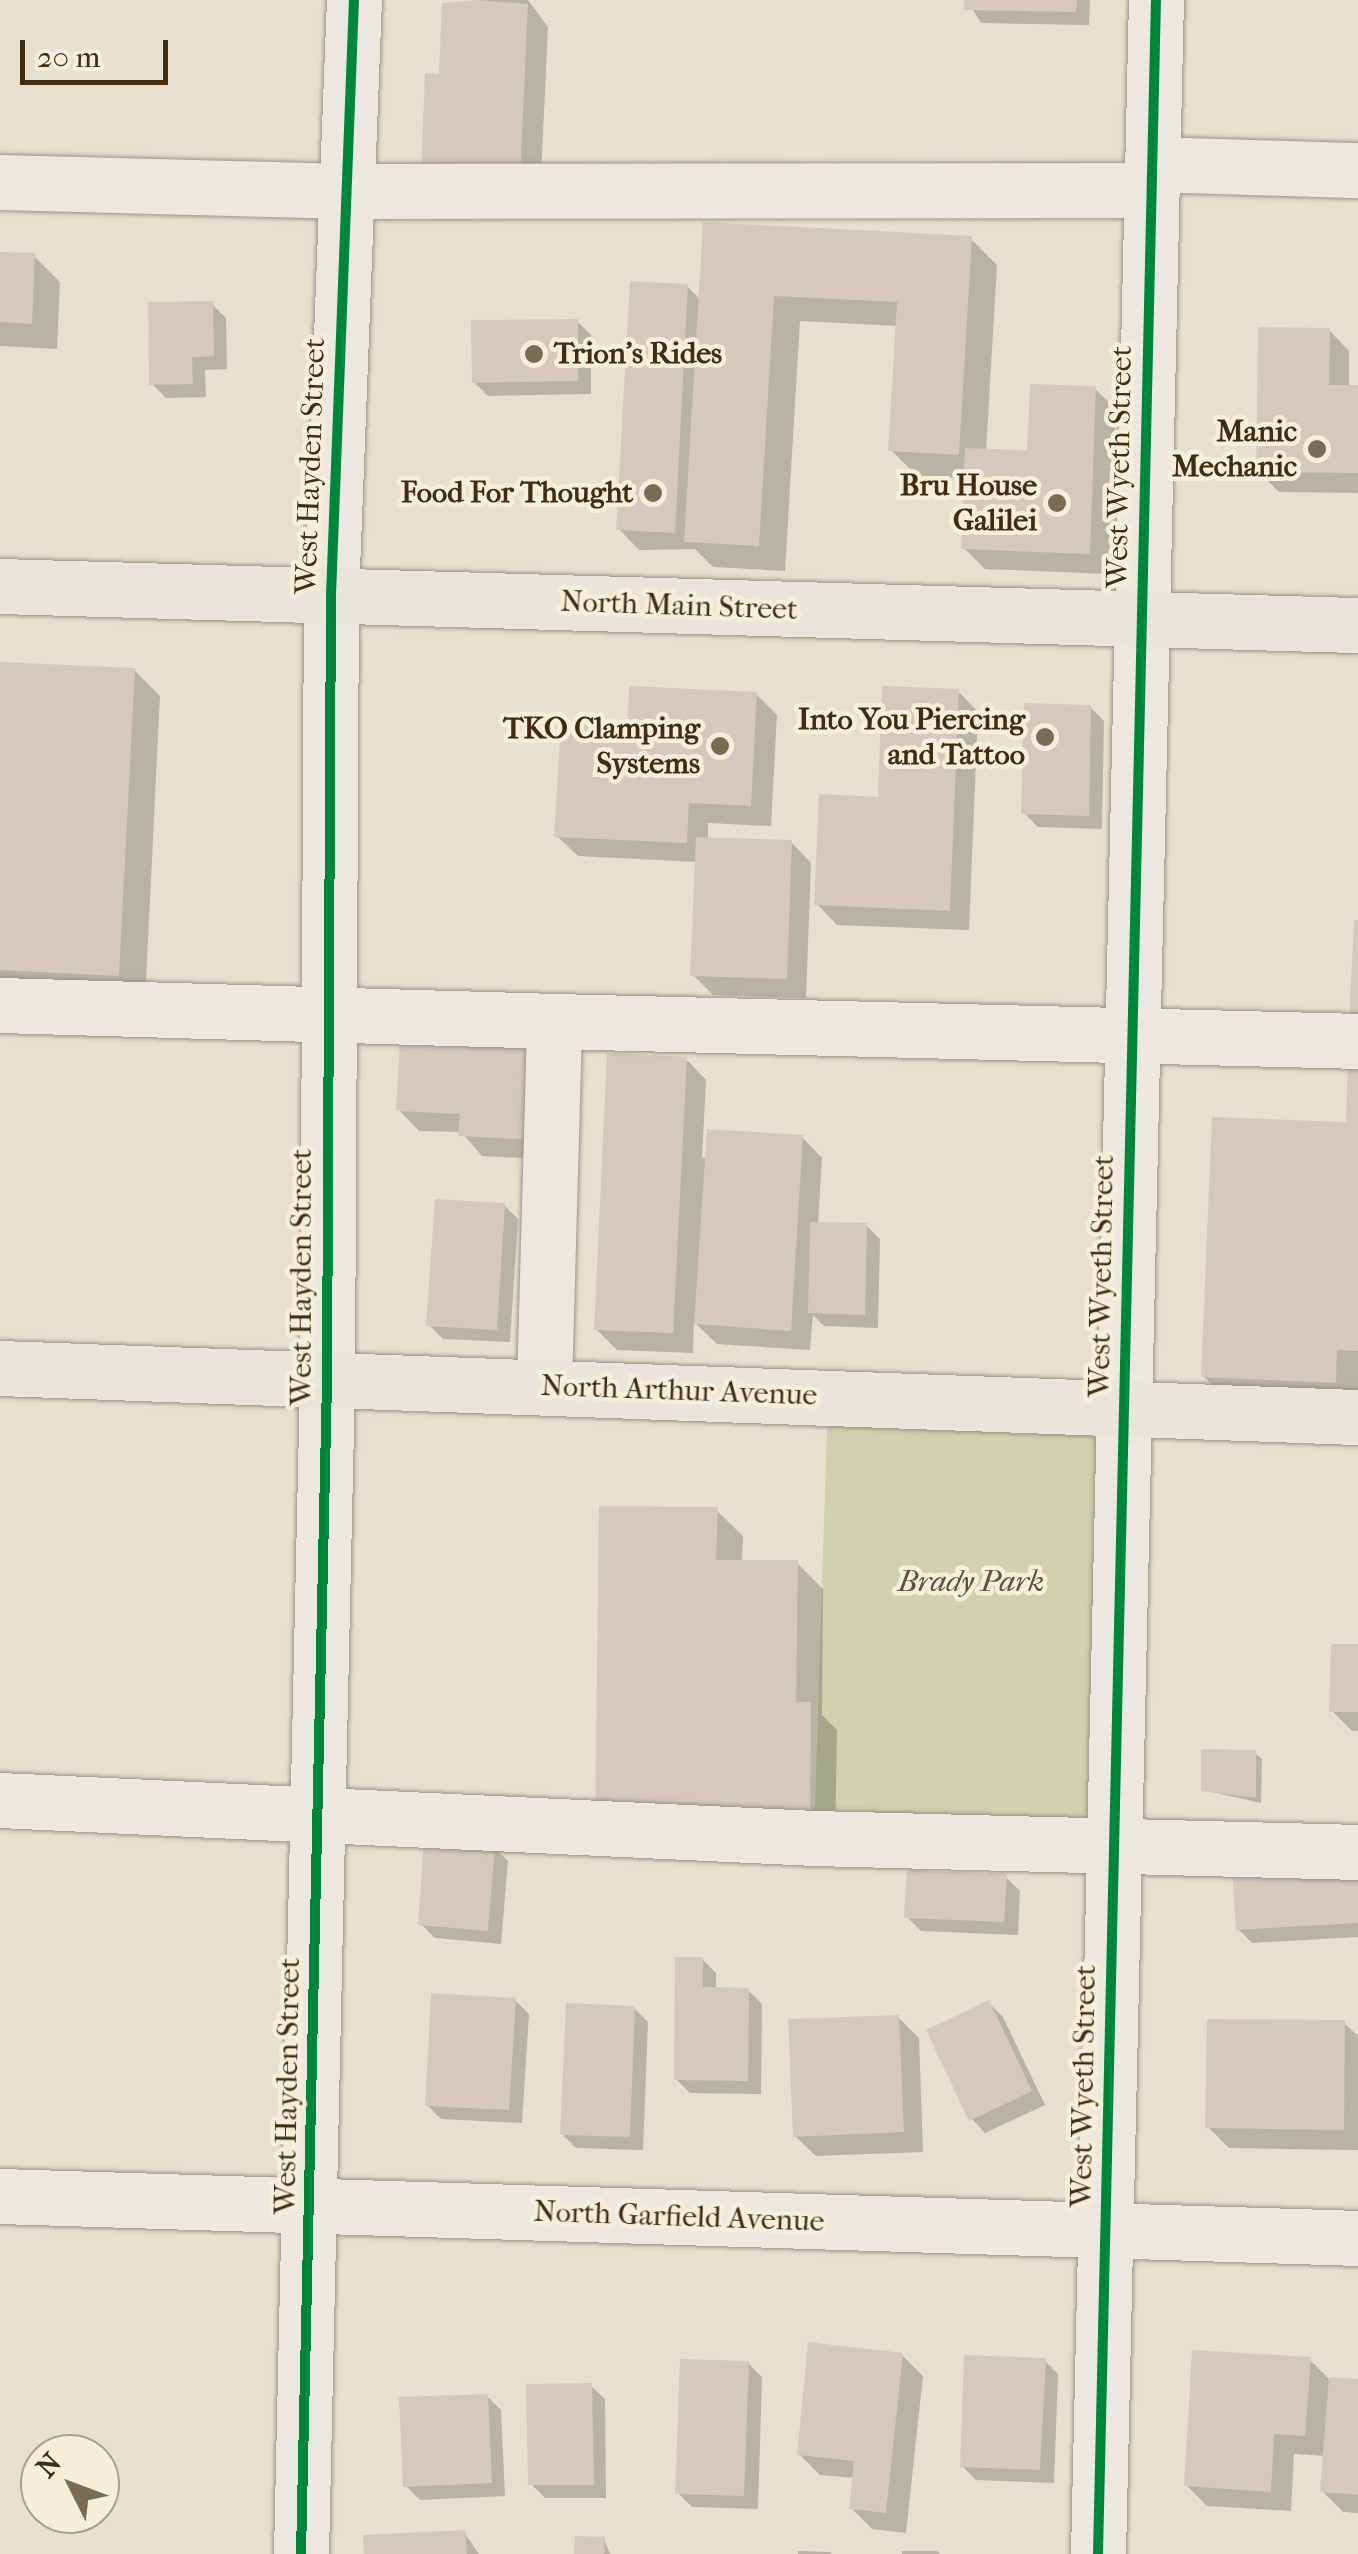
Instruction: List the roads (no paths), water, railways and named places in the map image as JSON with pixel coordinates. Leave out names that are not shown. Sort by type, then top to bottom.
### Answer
[{"type":"main road","name":"North Main Street","points":[[0,586],[1358,625]]},
{"type":"main road","name":"North Arthur Avenue","points":[[0,1368],[1124,1405],[1358,1418]]},
{"type":"street","name":"West Hayden Street","points":[[301,2554],[327,1378],[331,595],[354,0]]},
{"type":"street","name":"West Wyeth Street","points":[[1098,2554],[1156,0]]},
{"type":"street","points":[[0,182],[347,191],[1358,170]]},
{"type":"street","points":[[0,1005],[329,1018],[554,1020],[1358,1041]]},
{"type":"street","points":[[544,1386],[554,1020]]},
{"type":"street","points":[[0,1800],[1114,1847],[1358,1852]]},
{"type":"street","name":"North Garfield Avenue","points":[[0,2196],[1358,2238]]},
{"type":"place","name":"Trion's Rides","points":[[534,354]]},
{"type":"place","name":"Manic Mechanic","points":[[1317,449]]},
{"type":"place","name":"Food For Thought","points":[[653,493]]},
{"type":"place","name":"Bru House Galilei","points":[[1057,503]]},
{"type":"place","name":"Into You Piercing and Tattoo","points":[[1045,737]]},
{"type":"place","name":"TKO Clamping Systems","points":[[720,746]]},
{"type":"park label","name":"Brady Park","points":[[971,1582]]}]
